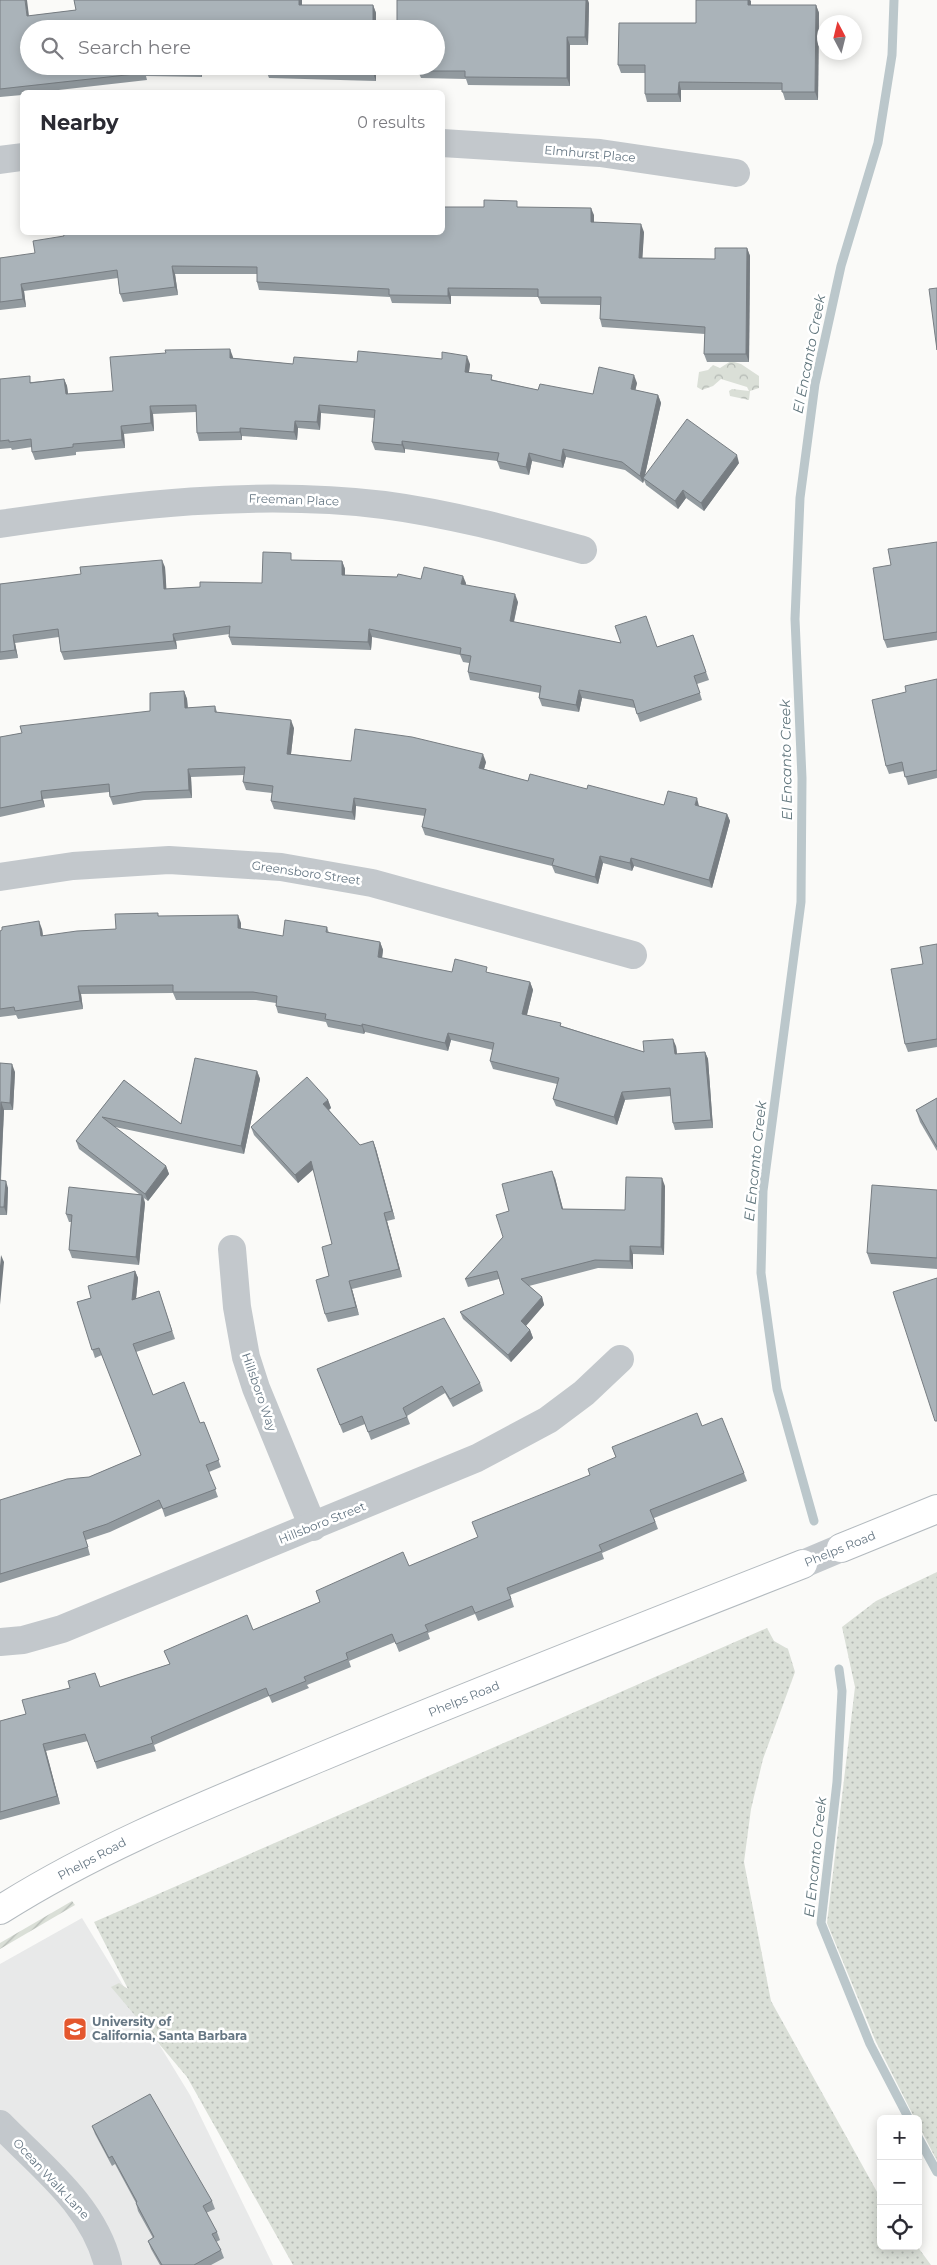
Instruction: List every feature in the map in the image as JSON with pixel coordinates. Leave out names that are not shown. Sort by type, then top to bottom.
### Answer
[{"type":"street","name":"Elmhurst Place","points":[[445,143],[600,153],[736,173]]},
{"type":"street","points":[[0,160],[20,157]]},
{"type":"street","name":"Freeman Place","points":[[0,524],[111,508],[185,500],[266,498],[323,500],[383,505],[462,518],[583,550]]},
{"type":"street","name":"Greensboro Street","points":[[0,876],[73,866],[160,860],[281,867],[372,883],[633,955]]},
{"type":"street","name":"Hillsboro Way","points":[[232,1249],[237,1307],[246,1357],[263,1406],[313,1527]]},
{"type":"street","name":"Hillsboro Street","points":[[0,1642],[24,1640],[62,1629],[462,1465],[548,1420],[584,1393],[620,1359]]},
{"type":"street","name":"Phelps Road","points":[[0,1910],[93,1856],[149,1829],[377,1734],[803,1564],[937,1508]]},
{"type":"street","name":"Ocean Walk Lane","points":[[0,2124],[86,2215],[104,2249],[108,2265]]},
{"type":"shaded area","name":"University of California, Santa Barbara","points":[[82,1918],[190,2095],[273,2265],[0,2265],[0,1964]]},
{"type":"green space","points":[[731,361],[741,364],[759,376],[759,388],[750,391],[749,400],[730,396],[729,391],[732,389],[749,391],[747,387],[721,379],[713,386],[702,390],[697,387],[699,372],[708,370],[713,365],[720,368]]},
{"type":"green space","points":[[937,1572],[937,2161],[922,2132],[922,2115],[913,2115],[876,2042],[827,1923],[855,1687],[842,1627],[876,1601]]},
{"type":"green space","points":[[767,1628],[774,1641],[788,1649],[795,1672],[763,1759],[751,1809],[744,1862],[771,2001],[877,2192],[877,2250],[920,2250],[931,2265],[293,2265],[187,2077],[111,1987],[119,1983],[128,1989],[94,1922]]},
{"type":"green space","points":[[72,1901],[75,1905],[0,1949],[0,1943]]},
{"type":"building","points":[[0,0],[25,0],[27,16],[76,10],[74,0],[299,0],[299,5],[373,5],[373,20],[20,20],[20,75],[126,75],[0,89]]},
{"type":"building","points":[[397,0],[586,0],[585,37],[567,37],[567,78],[465,77],[465,71],[445,71],[445,20],[397,20]]},
{"type":"building","points":[[696,0],[748,0],[748,5],[816,5],[815,92],[782,92],[782,83],[679,82],[678,94],[645,94],[645,65],[618,65],[619,23],[696,23]]},
{"type":"building","points":[[484,200],[517,201],[517,207],[591,208],[591,222],[641,224],[639,258],[715,259],[715,248],[747,248],[746,354],[704,354],[705,327],[600,319],[601,297],[538,297],[538,289],[448,288],[448,296],[389,295],[389,289],[257,282],[257,267],[172,266],[175,287],[120,294],[117,270],[21,284],[23,299],[0,302],[0,258],[35,253],[33,241],[64,235],[445,235],[445,207],[484,207]]},
{"type":"building","points":[[937,288],[937,350],[929,289]]},
{"type":"building","points":[[230,349],[230,358],[293,364],[294,357],[357,362],[358,351],[442,359],[442,352],[467,356],[465,372],[492,375],[491,380],[538,390],[540,384],[593,394],[599,367],[634,375],[631,389],[658,395],[640,476],[622,462],[563,449],[561,461],[529,453],[526,467],[497,461],[499,453],[402,441],[402,445],[372,442],[375,410],[319,405],[317,422],[295,421],[294,432],[240,428],[240,432],[197,433],[196,405],[150,406],[151,423],[121,426],[122,440],[73,444],[73,447],[32,452],[31,439],[9,442],[9,440],[0,441],[0,379],[30,376],[30,383],[64,379],[66,394],[113,391],[110,357],[166,353],[165,350]]},
{"type":"building","points":[[687,419],[737,455],[701,503],[683,490],[675,501],[643,478]]},
{"type":"building","points":[[937,542],[937,632],[884,640],[873,568],[891,565],[888,549]]},
{"type":"building","points":[[263,552],[291,553],[291,560],[342,561],[342,575],[397,577],[398,574],[421,579],[424,567],[463,576],[461,584],[515,594],[510,621],[621,643],[615,626],[646,616],[657,647],[693,635],[706,672],[694,676],[700,693],[637,714],[633,700],[579,690],[576,705],[539,698],[541,686],[468,672],[471,656],[460,654],[461,648],[369,629],[368,642],[229,637],[230,626],[173,634],[174,641],[61,652],[58,629],[13,635],[15,650],[0,652],[0,584],[81,574],[80,567],[162,560],[164,589],[200,587],[200,582],[262,583]]},
{"type":"building","points":[[937,679],[937,770],[905,777],[902,762],[886,766],[872,700],[906,692],[905,686]]},
{"type":"building","points":[[184,691],[185,708],[215,706],[215,712],[291,720],[287,754],[351,761],[355,729],[412,737],[483,754],[479,768],[528,781],[530,774],[587,789],[588,785],[664,805],[668,791],[697,798],[695,805],[727,814],[709,880],[631,858],[630,863],[600,856],[595,877],[552,865],[554,859],[422,827],[426,809],[354,798],[352,812],[271,801],[273,786],[243,782],[245,767],[188,769],[189,790],[142,792],[110,797],[109,784],[41,791],[42,800],[0,808],[0,737],[22,733],[20,726],[150,711],[150,693]]},
{"type":"building","points":[[158,913],[158,916],[238,915],[238,928],[283,936],[285,920],[327,927],[326,932],[380,942],[378,957],[452,972],[455,959],[487,967],[486,972],[530,982],[522,1014],[561,1023],[560,1026],[644,1052],[643,1041],[673,1039],[675,1054],[705,1052],[711,1120],[673,1123],[670,1088],[622,1092],[614,1117],[553,1099],[559,1078],[490,1061],[494,1043],[448,1033],[445,1043],[362,1024],[362,1026],[325,1019],[326,1014],[276,1006],[277,996],[253,992],[173,992],[173,985],[78,986],[80,1001],[15,1011],[14,1007],[0,1009],[0,931],[2,927],[39,921],[41,936],[77,931],[116,929],[115,914]]},
{"type":"building","points":[[937,944],[937,1039],[905,1044],[891,969],[923,964],[920,947]]},
{"type":"building","points":[[195,1058],[257,1071],[241,1146],[102,1117],[166,1166],[145,1194],[76,1141],[124,1080],[181,1124]]},
{"type":"building","points":[[0,1063],[12,1064],[10,1103],[1,1102],[0,1131]]},
{"type":"building","points":[[307,1077],[328,1100],[323,1104],[360,1145],[373,1141],[392,1211],[384,1213],[399,1269],[349,1281],[356,1307],[325,1314],[316,1280],[329,1276],[322,1247],[332,1244],[311,1161],[295,1175],[251,1127]]},
{"type":"building","points":[[937,1098],[937,1147],[916,1110]]},
{"type":"building","points":[[552,1171],[562,1209],[625,1210],[626,1177],[662,1178],[661,1247],[630,1246],[630,1261],[595,1260],[521,1279],[542,1297],[521,1321],[530,1330],[508,1355],[460,1312],[504,1294],[497,1271],[465,1279],[503,1237],[496,1215],[509,1211],[502,1184]]},
{"type":"building","points":[[0,1180],[6,1181],[4,1207],[0,1207]]},
{"type":"building","points":[[872,1185],[937,1190],[937,1258],[867,1253]]},
{"type":"building","points":[[69,1187],[142,1195],[136,1257],[69,1250],[72,1215],[66,1214]]},
{"type":"building","points":[[135,1271],[132,1300],[159,1291],[172,1331],[133,1344],[153,1395],[184,1382],[200,1423],[204,1422],[219,1460],[206,1465],[216,1489],[163,1509],[159,1500],[107,1524],[83,1532],[88,1547],[0,1574],[0,1500],[67,1479],[89,1477],[141,1455],[99,1348],[92,1350],[77,1302],[91,1298],[88,1286]]},
{"type":"building","points":[[937,1278],[937,1421],[935,1421],[893,1292]]},
{"type":"building","points":[[444,1318],[480,1383],[450,1399],[442,1386],[403,1408],[407,1417],[368,1432],[362,1416],[340,1425],[317,1369]]},
{"type":"building","points":[[697,1413],[702,1426],[722,1418],[744,1473],[650,1510],[655,1522],[599,1545],[602,1551],[507,1588],[511,1599],[475,1613],[472,1606],[425,1625],[428,1631],[396,1644],[392,1634],[346,1653],[348,1659],[304,1677],[306,1681],[269,1696],[266,1688],[151,1737],[153,1743],[95,1762],[85,1734],[43,1744],[57,1796],[0,1812],[0,1721],[26,1714],[22,1700],[70,1688],[68,1681],[95,1673],[100,1687],[170,1664],[164,1651],[247,1615],[253,1630],[320,1602],[316,1591],[403,1552],[409,1566],[478,1537],[472,1522],[590,1475],[588,1469],[616,1457],[612,1447]]},
{"type":"building","points":[[150,2094],[212,2201],[203,2206],[217,2232],[212,2234],[221,2250],[194,2265],[162,2265],[148,2241],[154,2237],[137,2202],[112,2156],[109,2158],[92,2126]]},
{"type":"waterway","name":"El Encanto Creek","points":[[814,1521],[777,1389],[761,1273],[763,1191],[801,902],[802,778],[795,619],[800,498],[815,384],[841,266],[878,143],[892,55],[894,0]]},
{"type":"waterway","name":"El Encanto Creek","points":[[839,1669],[842,1691],[837,1782],[821,1923],[870,2044],[907,2115]]},
{"type":"waterway","name":"El Encanto Creek","points":[[922,2144],[937,2172]]},
{"type":"place","name":"University of California, Santa Barbara","points":[[75,2029]]}]
